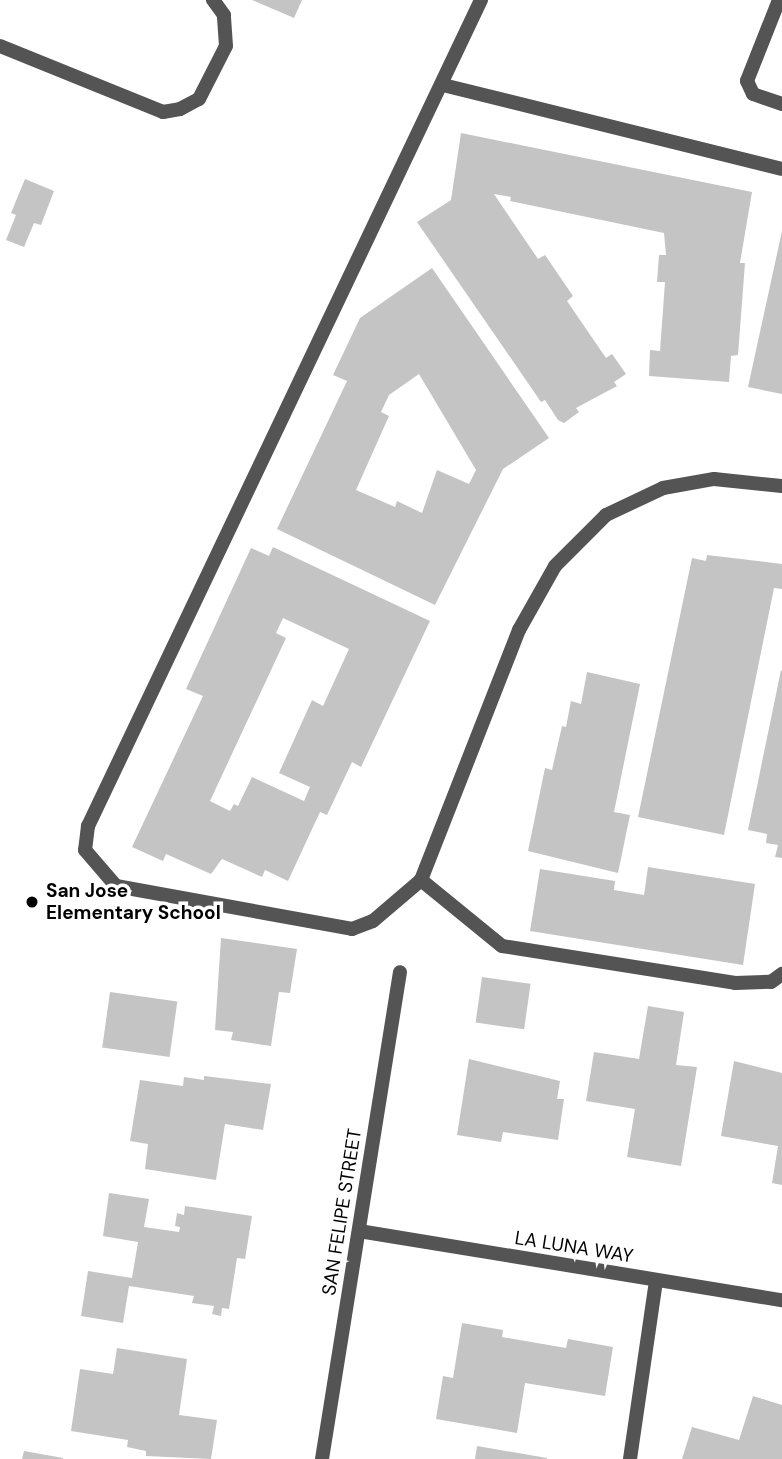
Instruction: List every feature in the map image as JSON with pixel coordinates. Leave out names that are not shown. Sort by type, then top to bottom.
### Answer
[{"type":"street","points":[[0,46],[163,112],[180,109],[199,99],[226,46],[224,15],[213,0]]},
{"type":"street","points":[[481,0],[443,85],[88,826],[85,850],[116,886],[352,929],[373,921],[421,880],[519,630],[555,566],[606,514],[663,488],[714,480],[782,486]]},
{"type":"street","points":[[779,0],[747,81],[753,94],[782,104]]},
{"type":"street","points":[[443,85],[782,169]]},
{"type":"street","points":[[421,880],[502,946],[735,984],[771,982],[782,974]]},
{"type":"street","name":"SAN FELIPE STREET","points":[[322,1459],[400,972]]},
{"type":"street","name":"LA LUNA WAY","points":[[359,1231],[782,1300]]},
{"type":"street","points":[[630,1459],[656,1280]]},
{"type":"building","points":[[252,0],[302,0],[294,18]]},
{"type":"building","points":[[461,133],[752,192],[740,263],[745,263],[738,355],[731,356],[729,382],[649,376],[650,350],[660,351],[665,282],[657,282],[659,255],[666,255],[664,233],[510,201],[511,197],[494,194],[538,259],[545,255],[573,296],[567,301],[606,358],[612,354],[626,374],[614,382],[617,386],[576,408],[579,412],[564,423],[558,420],[545,400],[541,402],[417,222],[451,200]]},
{"type":"building","points":[[25,179],[54,191],[41,225],[34,223],[24,247],[6,240],[16,215],[11,213]]},
{"type":"building","points":[[782,231],[782,394],[748,387]]},
{"type":"building","points":[[432,268],[549,438],[503,469],[435,605],[277,529],[347,381],[333,375],[360,318]],"holes":[[[419,374],[476,470],[469,484],[437,470],[422,513],[397,501],[395,507],[356,490],[389,416],[381,412],[389,395]]]},
{"type":"building","points":[[273,547],[430,621],[361,767],[352,762],[327,815],[320,812],[288,881],[265,870],[262,877],[222,859],[211,874],[166,854],[163,861],[132,847],[203,696],[186,689],[251,548],[269,556]],"holes":[[[283,618],[349,649],[323,706],[312,700],[279,773],[310,787],[304,801],[252,777],[238,806],[234,804],[230,811],[210,801],[286,638],[276,633]]]},
{"type":"building","points":[[707,555],[782,564],[782,589],[774,588],[724,835],[638,817],[692,558],[706,561]]},
{"type":"building","points":[[781,670],[782,858],[775,857],[778,845],[766,843],[767,834],[748,830]]},
{"type":"building","points":[[587,672],[640,684],[614,812],[630,815],[618,873],[528,851],[545,768],[552,770],[571,701],[581,704]]},
{"type":"building","points":[[648,867],[755,884],[743,965],[530,931],[540,869],[615,881],[614,890],[644,895]]},
{"type":"building","points":[[221,938],[297,949],[290,993],[279,992],[271,1046],[231,1040],[233,1032],[215,1030]]},
{"type":"building","points":[[482,977],[531,984],[524,1029],[476,1023]]},
{"type":"building","points":[[110,992],[177,1001],[170,1057],[102,1047]]},
{"type":"building","points":[[648,1006],[684,1012],[676,1065],[697,1067],[681,1166],[627,1157],[635,1109],[586,1101],[594,1052],[639,1059]]},
{"type":"building","points":[[469,1059],[560,1081],[557,1099],[564,1099],[558,1140],[503,1132],[501,1142],[457,1135]]},
{"type":"building","points":[[734,1061],[782,1073],[782,1185],[772,1183],[778,1146],[721,1136]]},
{"type":"building","points":[[204,1076],[271,1084],[263,1130],[225,1124],[216,1180],[145,1169],[148,1144],[130,1141],[140,1080],[183,1086],[184,1077],[204,1080]]},
{"type":"building","points":[[109,1193],[149,1199],[144,1227],[179,1232],[180,1227],[175,1226],[177,1213],[184,1215],[185,1206],[252,1216],[245,1259],[237,1258],[229,1309],[222,1308],[221,1316],[212,1314],[214,1306],[192,1303],[194,1296],[129,1286],[123,1323],[81,1316],[88,1271],[132,1278],[138,1242],[103,1236]]},
{"type":"building","points":[[462,1323],[503,1330],[502,1337],[566,1348],[568,1339],[613,1347],[605,1396],[525,1383],[517,1433],[436,1419],[443,1376],[453,1378]]},
{"type":"building","points":[[117,1348],[187,1359],[179,1415],[217,1420],[211,1459],[146,1456],[146,1451],[127,1447],[128,1440],[71,1431],[80,1369],[113,1374]]},
{"type":"building","points":[[753,1396],[782,1405],[782,1459],[682,1459],[692,1427],[739,1440]]},
{"type":"building","points":[[477,1446],[547,1458],[547,1459],[475,1459]]},
{"type":"building","points":[[24,1451],[63,1458],[63,1459],[22,1459]]},
{"type":"place","name":"San Jose Elementary School","points":[[32,902]]}]
